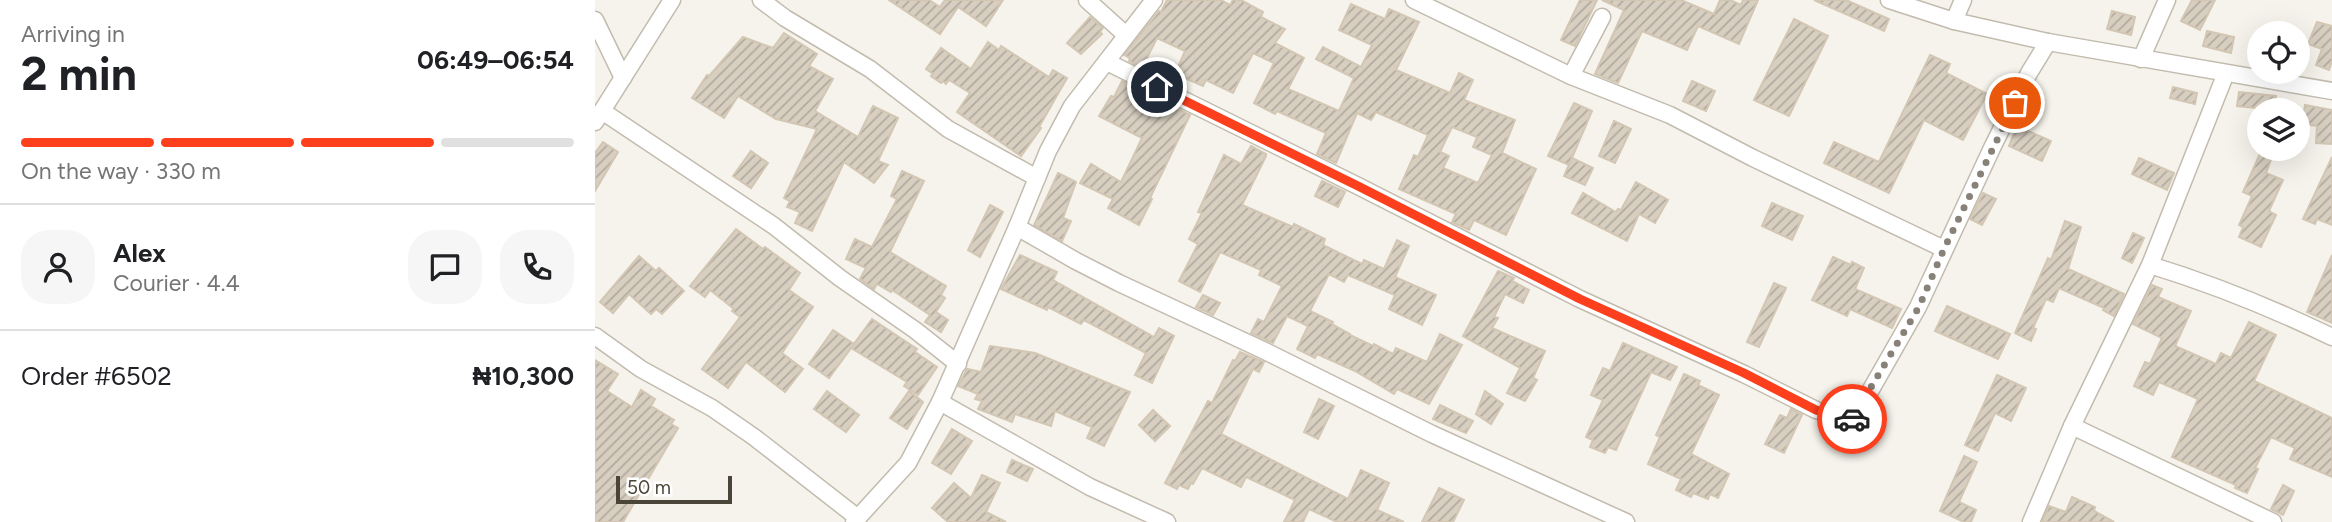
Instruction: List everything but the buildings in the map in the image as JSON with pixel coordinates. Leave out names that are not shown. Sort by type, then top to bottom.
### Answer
[{"type":"street","points":[[671,0],[599,116],[774,226],[958,364]]},
{"type":"street","points":[[761,0],[785,18],[870,68],[948,129],[1037,178]]},
{"type":"street","points":[[1087,0],[1126,35]]},
{"type":"street","points":[[595,336],[641,369],[722,415],[856,520],[908,463],[940,402],[1017,228],[1048,150],[1072,106],[1154,0]]},
{"type":"street","points":[[1414,0],[1571,76],[1671,116],[1944,249]]},
{"type":"street","points":[[1889,0],[1954,21],[2048,42],[2332,91]]},
{"type":"street","points":[[1954,21],[1963,0]]},
{"type":"street","points":[[2141,58],[2167,0]]},
{"type":"street","points":[[1571,76],[1579,56],[1602,17]]},
{"type":"street","points":[[595,20],[623,78]]},
{"type":"street","points":[[1107,62],[1580,299],[1744,373],[1816,410],[1850,421],[1919,307],[2029,73],[2048,42]]},
{"type":"street","points":[[2031,522],[2072,426],[2150,265],[2226,73]]},
{"type":"street","points":[[1017,228],[1119,283],[1265,351],[1432,434],[1626,522]]},
{"type":"street","points":[[2150,265],[2185,276],[2332,337]]},
{"type":"street","points":[[940,402],[1090,487],[1167,522]]},
{"type":"street","points":[[2072,426],[2273,522]]},
{"type":"way so far","points":[[1852,419],[1919,307],[2015,103]]},
{"type":"route","points":[[1157,87],[1580,299],[1744,373],[1816,410],[1850,421],[1852,419]]}]
